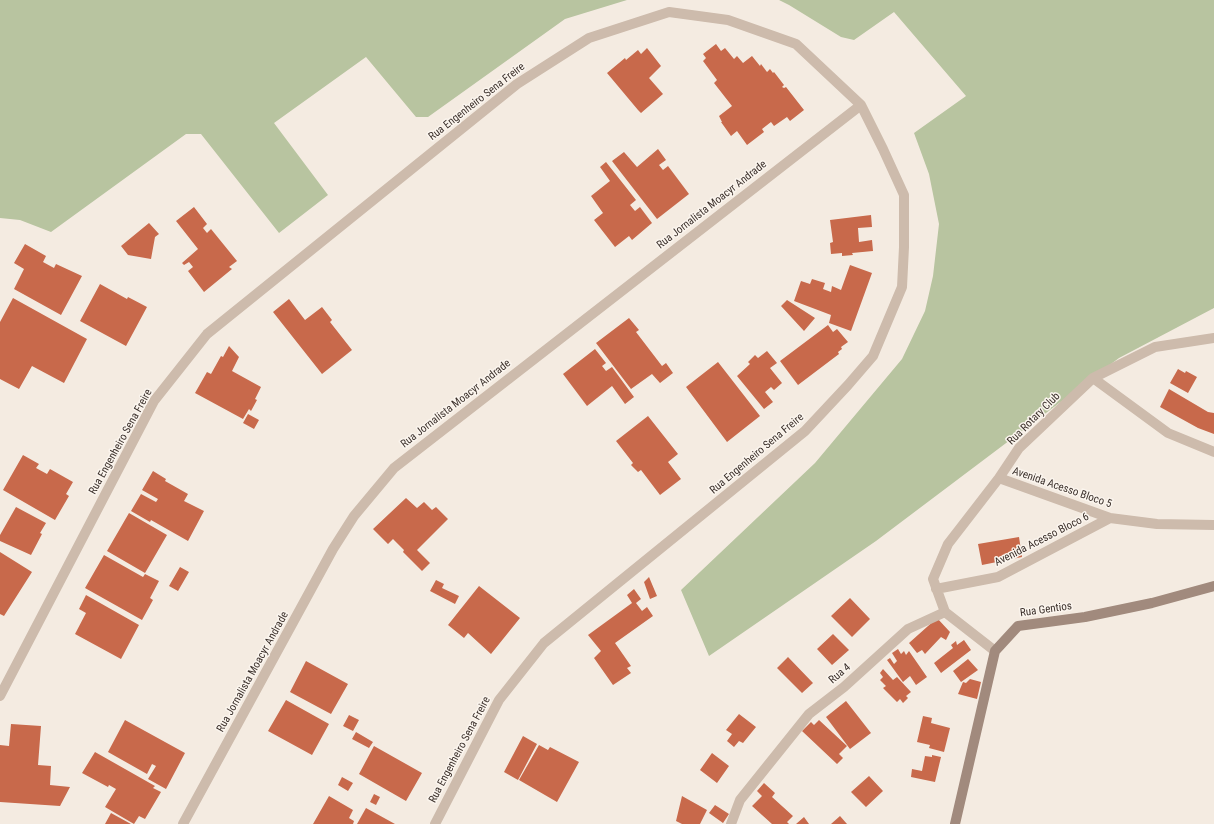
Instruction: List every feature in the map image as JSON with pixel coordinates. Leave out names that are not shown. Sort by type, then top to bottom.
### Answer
[{"type":"street","name":"Rua Engenheiro Sena Freire","points":[[0,696],[154,402],[207,334],[517,84],[589,38],[669,12],[728,20],[796,44],[861,105],[904,195],[902,287],[873,356],[805,431],[544,643],[499,700],[435,824]]},
{"type":"street","name":"Rua Jornalista Moacyr Andrade","points":[[186,823],[334,548],[354,516],[394,468],[861,105]]},
{"type":"street","name":"Rua Rotary Club","points":[[945,612],[933,579],[948,544],[999,478],[1018,448],[1093,378],[1155,347],[1214,338]]},
{"type":"street","points":[[1093,378],[1168,433],[1214,452]]},
{"type":"street","name":"Avenida Acesso Bloco 5","points":[[999,478],[1110,518],[1157,524],[1214,525]]},
{"type":"street","name":"Avenida Acesso Bloco 6","points":[[936,589],[998,577],[1110,518]]},
{"type":"street","name":"Rua Gentios","points":[[955,824],[995,651],[1018,626],[1084,617],[1152,603],[1214,586]]},
{"type":"street","points":[[945,612],[995,651]]},
{"type":"street","name":"Rua 4","points":[[731,824],[740,800],[809,714],[844,687],[908,630],[945,612]]},
{"type":"green space","points":[[0,0],[627,0],[565,19],[428,117],[416,117],[366,57],[274,123],[328,195],[279,233],[201,134],[186,134],[51,232],[20,220],[0,218]]},
{"type":"green space","points":[[779,0],[1214,0],[1214,308],[1119,358],[876,541],[709,656],[681,590],[815,463],[902,359],[925,311],[933,276],[939,224],[929,174],[914,133],[966,96],[894,12],[854,40],[841,37]]},
{"type":"building","points":[[716,44],[721,51],[725,48],[734,59],[737,56],[743,63],[752,56],[767,72],[770,69],[773,73],[774,72],[784,85],[782,87],[786,87],[804,110],[790,121],[787,117],[774,126],[771,122],[762,129],[764,132],[747,145],[737,131],[731,136],[721,122],[719,116],[732,106],[714,83],[717,80],[703,61],[706,58],[703,54]]},
{"type":"building","points":[[647,48],[661,66],[649,78],[663,94],[641,113],[607,73],[625,58],[626,60],[638,50],[641,54]]},
{"type":"building","points":[[658,149],[666,160],[659,165],[663,170],[668,166],[689,194],[657,219],[612,161],[624,152],[637,167]]},
{"type":"building","points":[[606,162],[636,200],[630,205],[635,211],[640,207],[652,223],[632,240],[629,236],[615,247],[594,220],[603,213],[591,196],[610,181],[600,167]]},
{"type":"building","points":[[194,207],[207,224],[203,228],[207,233],[211,229],[237,261],[229,267],[232,269],[204,292],[188,271],[193,267],[189,262],[184,265],[182,263],[198,249],[176,221]]},
{"type":"building","points":[[871,215],[872,227],[858,228],[859,242],[872,240],[873,251],[852,253],[853,255],[842,256],[842,253],[831,254],[830,243],[833,242],[830,220]]},
{"type":"building","points":[[149,223],[159,234],[155,237],[151,259],[128,255],[121,246]]},
{"type":"building","points":[[25,244],[46,256],[43,262],[54,268],[56,264],[82,276],[61,315],[14,289],[24,269],[14,263]]},
{"type":"building","points":[[850,265],[872,273],[851,331],[829,323],[831,315],[794,301],[801,281],[810,284],[812,279],[825,283],[823,289],[831,292],[832,286],[841,290]]},
{"type":"building","points":[[100,284],[127,299],[128,297],[147,307],[126,346],[80,321]]},
{"type":"building","points":[[13,298],[87,339],[64,383],[32,366],[19,389],[0,379],[0,322]]},
{"type":"building","points":[[289,299],[305,320],[322,307],[332,320],[330,322],[352,350],[322,374],[273,312]]},
{"type":"building","points":[[787,300],[815,318],[804,331],[781,306]]},
{"type":"building","points":[[629,318],[639,330],[636,332],[662,366],[666,363],[673,373],[660,383],[652,374],[631,389],[596,343]]},
{"type":"building","points":[[828,325],[833,332],[837,329],[848,342],[841,347],[842,349],[838,352],[839,354],[798,385],[780,361]]},
{"type":"building","points":[[229,346],[239,357],[232,371],[261,387],[255,399],[257,400],[251,411],[249,409],[243,419],[195,393],[207,372],[211,374],[221,356],[223,357]]},
{"type":"building","points":[[595,349],[606,363],[602,366],[606,371],[612,367],[634,397],[625,404],[612,386],[587,406],[563,374]]},
{"type":"building","points":[[767,351],[777,363],[770,368],[782,383],[774,390],[771,387],[765,392],[773,402],[764,409],[737,376],[750,364],[748,362],[755,355],[758,358]]},
{"type":"building","points":[[718,362],[760,416],[727,442],[686,387]]},
{"type":"building","points":[[1178,369],[1185,373],[1186,371],[1197,377],[1188,393],[1170,383]]},
{"type":"building","points":[[1169,389],[1208,412],[1214,413],[1214,434],[1198,428],[1160,407]]},
{"type":"building","points":[[248,414],[259,420],[254,429],[243,423]]},
{"type":"building","points":[[648,416],[678,454],[668,462],[681,479],[660,495],[641,470],[638,472],[631,465],[633,463],[616,441]]},
{"type":"building","points":[[23,455],[39,464],[36,468],[47,474],[50,469],[73,482],[66,494],[69,496],[55,520],[3,490]]},
{"type":"building","points":[[153,471],[166,479],[165,481],[188,494],[184,501],[204,511],[188,541],[151,520],[150,522],[131,511],[141,494],[156,502],[158,499],[142,490]]},
{"type":"building","points":[[406,498],[417,508],[424,502],[432,510],[436,507],[448,519],[417,550],[430,563],[422,571],[403,552],[404,550],[393,539],[388,544],[373,529]]},
{"type":"building","points":[[16,507],[46,523],[31,555],[0,541],[0,535]]},
{"type":"building","points":[[129,513],[167,535],[145,573],[107,551]]},
{"type":"building","points":[[1019,537],[1022,557],[982,565],[978,544]]},
{"type":"building","points":[[0,552],[32,572],[4,616],[0,614]]},
{"type":"building","points":[[104,555],[143,577],[145,574],[159,581],[150,598],[153,600],[142,620],[85,588]]},
{"type":"building","points":[[180,567],[189,572],[178,591],[169,586]]},
{"type":"building","points":[[649,577],[657,596],[650,599],[644,582]]},
{"type":"building","points":[[436,580],[444,584],[442,588],[459,596],[455,604],[430,591]]},
{"type":"building","points":[[479,586],[520,618],[491,654],[468,633],[464,638],[448,625]]},
{"type":"building","points":[[634,589],[641,599],[636,603],[642,611],[647,607],[653,616],[615,643],[631,666],[627,668],[631,673],[613,685],[594,658],[601,651],[588,635],[632,603],[627,595]]},
{"type":"building","points":[[86,595],[139,625],[121,659],[75,634],[86,613],[79,609]]},
{"type":"building","points":[[850,598],[870,619],[852,637],[831,616]]},
{"type":"building","points":[[937,618],[950,632],[946,640],[941,637],[925,654],[922,650],[917,653],[909,643]]},
{"type":"building","points":[[833,634],[849,650],[832,665],[817,649]]},
{"type":"building","points":[[964,640],[971,650],[941,673],[934,663],[953,648],[951,645],[956,641],[957,645]]},
{"type":"building","points":[[898,649],[901,654],[904,651],[906,655],[909,651],[927,677],[916,685],[910,676],[903,682],[887,660],[890,658],[894,664],[897,661],[892,653]]},
{"type":"building","points":[[788,657],[813,683],[802,693],[777,668]]},
{"type":"building","points":[[968,659],[978,670],[961,682],[953,671]]},
{"type":"building","points":[[306,661],[348,684],[331,714],[290,692]]},
{"type":"building","points":[[883,669],[893,680],[897,677],[911,692],[906,696],[908,698],[903,703],[900,699],[897,702],[883,688],[886,686],[880,680],[883,677],[880,673]]},
{"type":"building","points":[[970,679],[981,682],[977,699],[958,694],[963,682],[966,683]]},
{"type":"building","points":[[286,700],[329,724],[312,755],[268,731]]},
{"type":"building","points":[[846,701],[871,733],[850,749],[826,717]]},
{"type":"building","points":[[739,714],[756,727],[743,743],[739,741],[734,747],[727,741],[732,734],[726,730]]},
{"type":"building","points":[[349,715],[359,720],[353,731],[343,726]]},
{"type":"building","points":[[923,716],[932,718],[931,723],[950,728],[944,752],[929,748],[930,745],[917,742]]},
{"type":"building","points":[[125,720],[185,753],[166,789],[148,779],[156,766],[152,764],[147,774],[108,752]]},
{"type":"building","points":[[819,720],[847,746],[839,754],[843,758],[837,764],[802,731],[811,722],[814,725]]},
{"type":"building","points":[[11,724],[41,726],[38,765],[51,766],[50,785],[70,787],[60,806],[0,802],[0,745],[9,746]]},
{"type":"building","points":[[356,732],[373,742],[369,748],[352,739]]},
{"type":"building","points":[[523,736],[537,744],[518,780],[504,772]]},
{"type":"building","points":[[539,745],[548,750],[550,747],[579,762],[557,802],[519,780]]},
{"type":"building","points":[[374,746],[422,773],[406,801],[359,774]]},
{"type":"building","points":[[95,752],[155,786],[153,788],[161,792],[145,819],[139,816],[134,824],[105,807],[116,789],[109,785],[108,787],[82,773]]},
{"type":"building","points":[[712,753],[729,766],[717,783],[700,770]]},
{"type":"building","points":[[932,755],[941,757],[935,782],[911,777],[912,769],[922,771],[925,756],[932,757]]},
{"type":"building","points":[[869,776],[883,791],[866,807],[851,792]]},
{"type":"building","points":[[342,777],[353,783],[348,791],[338,785]]},
{"type":"building","points":[[764,783],[775,793],[772,797],[793,816],[787,822],[789,824],[772,824],[752,806],[762,796],[757,791]]},
{"type":"building","points":[[374,794],[380,797],[376,805],[370,802]]},
{"type":"building","points":[[329,796],[353,810],[349,818],[354,821],[353,824],[313,824]]},
{"type":"building","points":[[682,796],[707,810],[700,824],[682,824],[676,821]]},
{"type":"building","points":[[715,805],[729,814],[723,823],[709,813]]},
{"type":"building","points":[[366,808],[395,824],[357,824]]},
{"type":"building","points":[[111,813],[131,824],[105,824]]},
{"type":"building","points":[[840,816],[847,824],[831,824]]},
{"type":"building","points":[[804,817],[809,824],[796,824]]}]
